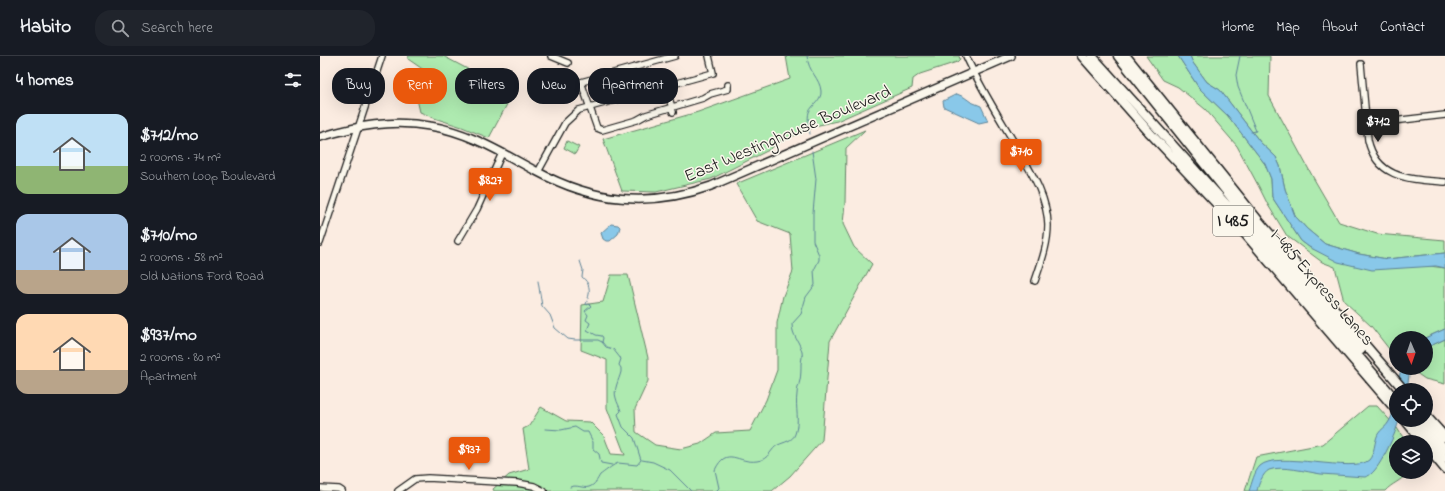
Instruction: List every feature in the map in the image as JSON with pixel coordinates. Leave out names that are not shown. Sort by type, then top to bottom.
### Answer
[{"type":"highway","name":"I 485","points":[[1082,56],[1181,166],[1384,381],[1389,383]]},
{"type":"highway","name":"I-485 Express Lanes","points":[[1092,56],[1389,386]]},
{"type":"highway","name":"I-485 Express Lanes","points":[[1118,56],[1238,206],[1389,389]]},
{"type":"highway","name":"I 485","points":[[1126,56],[1258,220],[1384,381],[1389,393]]},
{"type":"highway","points":[[1137,107],[1181,166]]},
{"type":"highway","points":[[1433,424],[1445,437]]},
{"type":"highway","points":[[1415,427],[1445,458]]},
{"type":"highway","points":[[1426,427],[1445,449]]},
{"type":"highway","points":[[1433,454],[1445,468]]},
{"type":"main road","name":"East Westinghouse Boulevard","points":[[320,137],[360,127],[393,123],[432,126],[474,138],[538,172],[578,190],[618,199],[661,199],[684,195],[711,186],[1011,56]]},
{"type":"street","points":[[320,243],[360,127],[382,56]]},
{"type":"street","points":[[551,56],[568,63]]},
{"type":"street","points":[[674,56],[581,82],[596,128],[602,130],[638,120],[646,115],[672,109],[710,94],[728,89],[728,85]]},
{"type":"street","points":[[678,83],[714,73],[709,56]]},
{"type":"street","points":[[966,56],[1034,177],[1045,203],[1048,218],[1048,236],[1044,255],[1035,281]]},
{"type":"street","points":[[1362,64],[1368,140],[1371,152],[1376,160],[1387,170],[1403,178],[1445,182]]},
{"type":"street","points":[[538,172],[565,123],[579,110],[601,104]]},
{"type":"street","points":[[671,104],[672,109]]},
{"type":"street","points":[[1366,124],[1445,115]]},
{"type":"street","points":[[458,241],[477,210],[502,153]]},
{"type":"street","points":[[398,491],[416,480],[428,478],[517,483],[534,486],[544,491]]},
{"type":"street","points":[[320,488],[339,489],[342,491]]},
{"type":"green space","points":[[408,56],[443,56],[466,68],[455,68],[455,104],[507,104],[489,138],[420,112],[418,104],[447,104],[447,68],[421,68],[408,59]]},
{"type":"green space","points":[[786,56],[959,56],[960,59],[957,62],[920,74],[913,79],[912,88],[837,121],[819,125],[779,142],[769,150],[711,179],[656,192],[622,191],[603,139],[698,112],[790,79]]},
{"type":"green space","points":[[1146,56],[1178,56],[1199,88],[1228,116],[1265,164],[1271,179],[1272,197],[1301,241],[1309,247],[1320,252],[1445,268],[1445,329],[1433,334],[1433,331],[1389,331],[1389,349],[1371,326],[1344,301],[1335,267],[1322,262],[1287,236],[1268,205],[1237,146],[1205,109],[1178,87],[1163,80]]},
{"type":"green space","points":[[1190,56],[1270,56],[1269,96],[1339,222],[1377,234],[1445,240],[1445,253],[1387,259],[1359,254],[1325,244],[1307,229],[1295,216],[1285,189],[1280,166],[1276,157],[1260,142],[1220,90],[1207,82],[1193,63]]},
{"type":"green space","points":[[865,130],[846,148],[843,224],[854,247],[872,264],[830,341],[822,440],[790,476],[772,491],[494,491],[493,489],[509,475],[529,469],[523,429],[529,426],[541,407],[566,421],[590,422],[604,436],[611,454],[625,455],[607,408],[607,360],[581,350],[582,305],[603,302],[611,275],[628,275],[648,358],[648,381],[635,409],[636,432],[655,445],[681,449],[700,444],[716,433],[750,431],[766,400],[777,370],[777,323],[783,296],[793,271],[790,234],[757,221],[736,184]]},
{"type":"green space","points":[[567,141],[579,147],[575,154],[564,148]]},
{"type":"green space","points":[[1445,339],[1445,384],[1425,379],[1419,375],[1433,375],[1433,345]]},
{"type":"green space","points":[[1368,406],[1377,406],[1389,419],[1389,427],[1396,427],[1402,435],[1389,435],[1389,479],[1402,479],[1385,491],[1245,491],[1256,457],[1323,444]]},
{"type":"water","points":[[1178,56],[1190,56],[1193,63],[1207,82],[1220,90],[1260,142],[1276,157],[1280,166],[1285,189],[1295,216],[1307,229],[1325,244],[1359,254],[1387,259],[1445,253],[1445,268],[1436,266],[1372,270],[1338,262],[1309,247],[1301,241],[1272,197],[1271,179],[1265,164],[1228,116],[1199,88]]},
{"type":"water","points":[[957,94],[981,106],[988,121],[979,123],[944,107],[943,101]]},
{"type":"water","points":[[611,224],[618,225],[620,227],[618,234],[610,241],[606,241],[603,239],[601,233]]},
{"type":"water","points":[[1445,329],[1445,339],[1433,345],[1433,334]]},
{"type":"water","points":[[1400,375],[1409,375],[1408,383],[1398,383]]},
{"type":"water","points":[[1389,421],[1389,427],[1397,427],[1393,435],[1389,435],[1389,445],[1379,464],[1370,475],[1365,477],[1321,474],[1281,468],[1269,470],[1263,476],[1257,491],[1249,491],[1258,468],[1269,462],[1282,460],[1348,465],[1361,464],[1369,460],[1378,434]]},
{"type":"waterway","points":[[807,56],[809,66],[819,82],[821,91],[820,97],[810,109],[808,115],[810,134]]},
{"type":"waterway","points":[[1240,56],[1236,75],[1238,87],[1256,131],[1251,132]]},
{"type":"waterway","points":[[716,491],[719,488],[715,470],[724,458],[733,457],[750,461],[761,460],[778,445],[792,438],[796,429],[797,390],[801,376],[802,354],[801,348],[793,332],[792,324],[801,314],[806,297],[815,285],[814,270],[819,260],[819,255],[813,241],[813,213],[816,179],[812,151]]},
{"type":"waterway","points":[[570,487],[589,487],[594,484],[600,475],[618,463],[637,465],[641,460],[634,438],[623,427],[618,414],[621,411],[616,400],[615,392],[621,372],[619,365],[621,359],[613,349],[606,347],[602,342],[602,336],[596,335],[587,330],[590,323],[586,320],[588,315],[585,311],[591,306],[586,304],[589,286],[582,277],[583,270],[580,261]]},
{"type":"waterway","points":[[538,281],[542,306],[550,315],[555,328],[568,339],[598,340],[602,342]]},
{"type":"waterway","points":[[545,429],[561,430],[575,427],[583,432],[588,432],[593,442],[593,449],[599,454],[601,463],[612,465]]},
{"type":"waterway","points":[[642,460],[653,462],[670,470],[691,491]]}]
